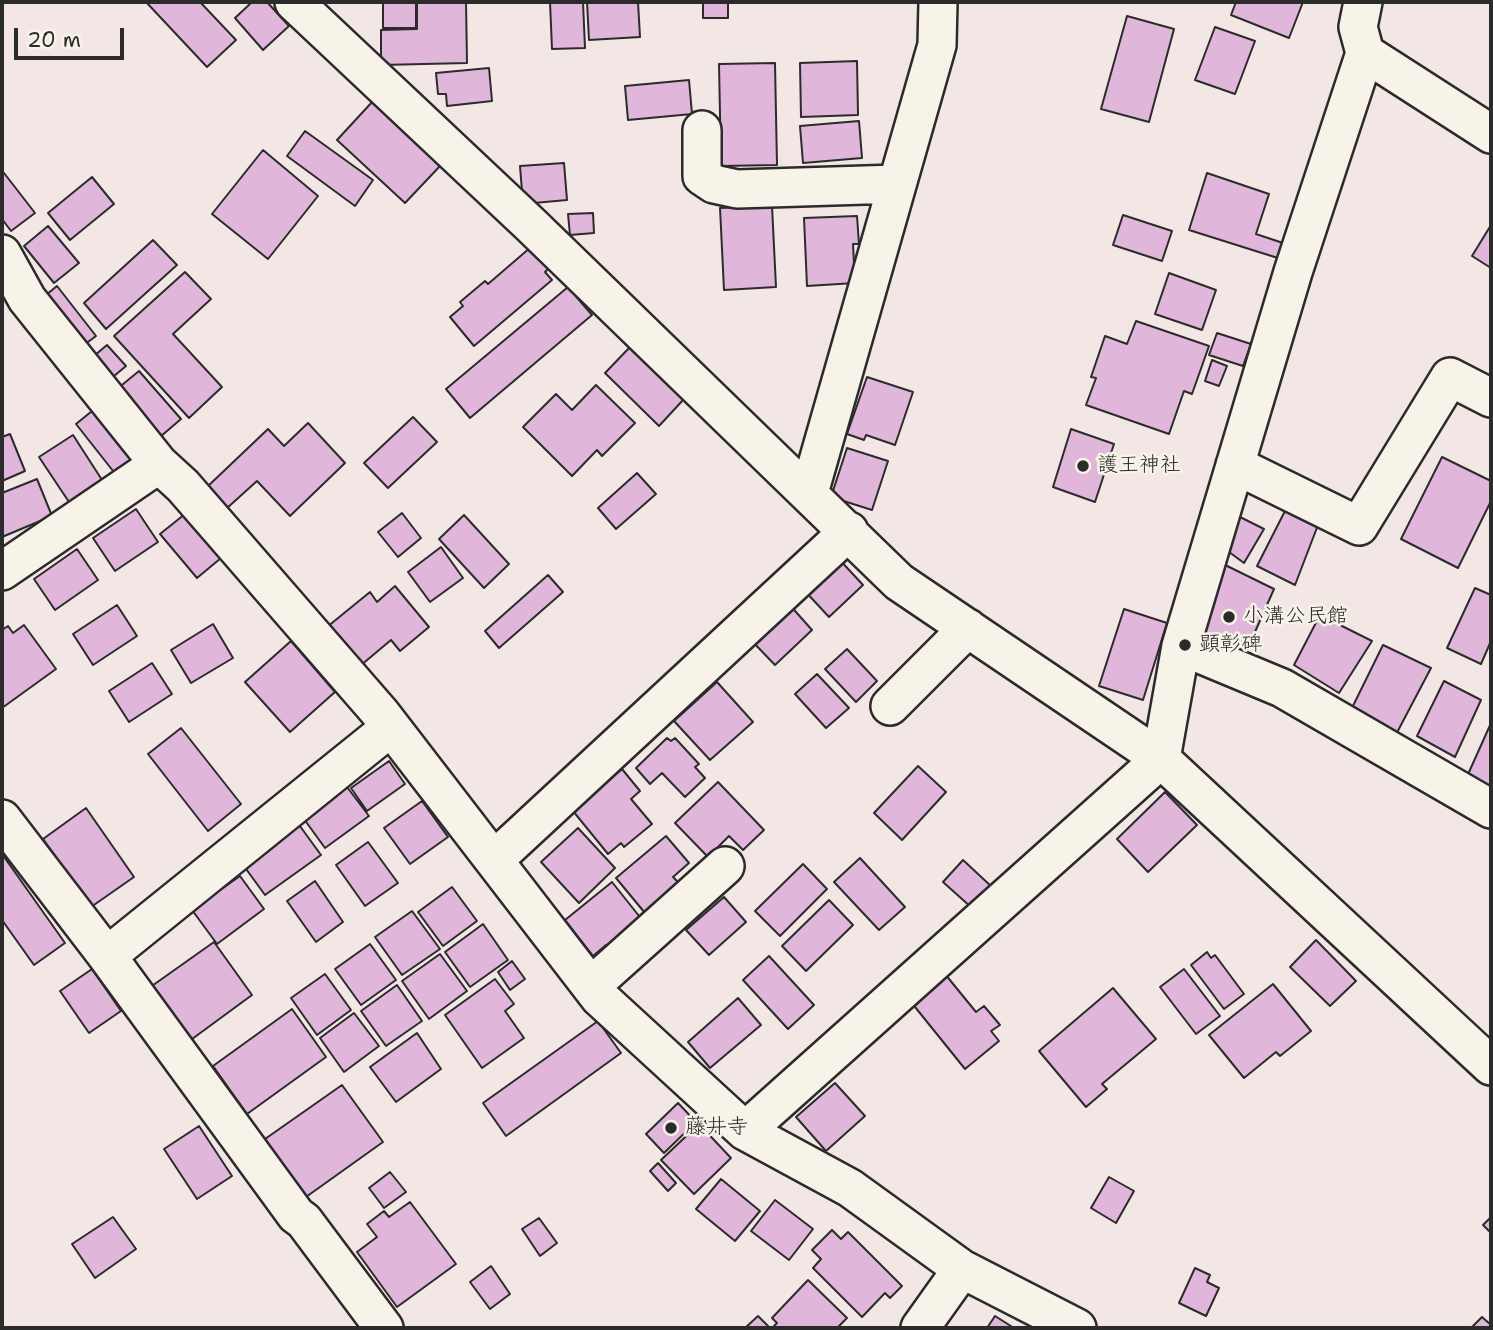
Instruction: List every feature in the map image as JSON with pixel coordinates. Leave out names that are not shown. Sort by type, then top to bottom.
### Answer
[{"type":"street","points":[[294,2],[531,225],[899,582],[1161,759],[1491,1066]]},
{"type":"street","points":[[809,493],[937,44],[938,2]]},
{"type":"street","points":[[745,1131],[1161,759],[1181,646],[1317,194],[1365,53],[1358,27],[1363,2]]},
{"type":"street","points":[[1365,53],[1491,134]]},
{"type":"street","points":[[702,130],[702,176],[714,184],[737,189],[897,184]]},
{"type":"street","points":[[2,254],[27,299],[159,464],[183,486],[391,727],[599,997],[745,1131],[850,1188],[962,1269],[1077,1328]]},
{"type":"street","points":[[1235,465],[1359,526],[1450,377],[1491,398]]},
{"type":"street","points":[[2,571],[159,464]]},
{"type":"street","points":[[494,860],[849,531]]},
{"type":"street","points":[[890,706],[968,628]]},
{"type":"street","points":[[1181,646],[1282,688],[1491,809]]},
{"type":"street","points":[[114,951],[391,727]]},
{"type":"street","points":[[2,819],[114,951],[296,1214],[384,1328]]},
{"type":"street","points":[[591,986],[725,866]]},
{"type":"street","points":[[920,1328],[962,1269]]},
{"type":"building","points":[[146,2],[200,2],[236,40],[207,67]]},
{"type":"building","points":[[252,2],[267,2],[289,26],[263,50],[235,18]]},
{"type":"building","points":[[383,2],[416,2],[416,28],[383,28]]},
{"type":"building","points":[[417,2],[466,2],[467,63],[381,65],[381,30],[417,29]]},
{"type":"building","points":[[550,2],[583,2],[585,48],[552,49]]},
{"type":"building","points":[[587,2],[638,2],[640,37],[589,40]]},
{"type":"building","points":[[703,2],[728,2],[728,18],[703,18]]},
{"type":"building","points":[[1236,2],[1303,2],[1289,38],[1231,15]]},
{"type":"building","points":[[1127,16],[1174,29],[1149,122],[1101,109]]},
{"type":"building","points":[[1215,27],[1255,41],[1235,94],[1195,80]]},
{"type":"building","points":[[857,61],[858,115],[801,117],[800,63]]},
{"type":"building","points":[[775,63],[777,165],[721,166],[719,64]]},
{"type":"building","points":[[489,68],[492,101],[447,106],[446,94],[438,94],[436,73]]},
{"type":"building","points":[[689,80],[692,114],[628,120],[625,86]]},
{"type":"building","points":[[373,101],[441,165],[405,203],[337,140]]},
{"type":"building","points":[[859,121],[862,158],[803,163],[800,126]]},
{"type":"building","points":[[305,131],[373,180],[355,206],[287,156]]},
{"type":"building","points":[[263,150],[318,196],[268,259],[212,214]]},
{"type":"building","points":[[564,163],[567,200],[523,204],[520,166]]},
{"type":"building","points":[[4,173],[35,213],[11,231],[2,219]]},
{"type":"building","points":[[1207,173],[1269,194],[1256,234],[1286,244],[1281,259],[1189,230]]},
{"type":"building","points":[[92,177],[114,204],[70,240],[48,213]]},
{"type":"building","points":[[772,206],[776,287],[724,290],[720,208]]},
{"type":"building","points":[[593,213],[594,233],[570,235],[568,214]]},
{"type":"building","points":[[1123,215],[1172,231],[1162,261],[1113,245]]},
{"type":"building","points":[[857,216],[859,244],[853,244],[855,283],[807,286],[804,218]]},
{"type":"building","points":[[1491,225],[1491,268],[1472,256]]},
{"type":"building","points":[[48,226],[79,263],[54,283],[24,246]]},
{"type":"building","points":[[153,240],[177,265],[106,329],[84,303]]},
{"type":"building","points":[[531,247],[549,268],[545,272],[552,280],[474,346],[450,317],[463,306],[460,302],[485,281],[488,284]]},
{"type":"building","points":[[185,272],[211,299],[173,334],[222,387],[189,418],[114,336]]},
{"type":"building","points":[[1169,273],[1216,290],[1202,330],[1155,314]]},
{"type":"building","points":[[57,286],[96,336],[80,348],[41,299]]},
{"type":"building","points":[[568,287],[592,315],[470,418],[446,389]]},
{"type":"building","points":[[1136,321],[1209,346],[1192,394],[1184,391],[1169,434],[1086,405],[1096,378],[1091,377],[1105,336],[1127,344]]},
{"type":"building","points":[[1217,333],[1251,344],[1243,366],[1209,355]]},
{"type":"building","points":[[107,345],[126,366],[107,382],[88,361]]},
{"type":"building","points":[[631,346],[684,399],[659,426],[605,373]]},
{"type":"building","points":[[1212,360],[1227,366],[1219,386],[1205,381]]},
{"type":"building","points":[[139,371],[181,419],[153,443],[111,394]]},
{"type":"building","points":[[867,377],[913,392],[895,445],[866,435],[864,440],[847,434]]},
{"type":"building","points":[[596,385],[635,423],[602,456],[597,450],[572,476],[523,427],[556,394],[572,410]]},
{"type":"building","points":[[97,407],[138,459],[117,476],[76,424]]},
{"type":"building","points":[[413,417],[437,442],[388,488],[364,463]]},
{"type":"building","points":[[308,423],[345,463],[290,516],[257,481],[226,509],[207,487],[268,429],[284,446]]},
{"type":"building","name":"護王神社","points":[[1071,429],[1114,444],[1095,502],[1053,487]]},
{"type":"building","points":[[10,434],[25,471],[2,481],[2,437]]},
{"type":"building","points":[[73,435],[104,483],[71,505],[39,457]]},
{"type":"building","points":[[847,448],[888,461],[872,510],[831,497]]},
{"type":"building","points":[[1442,457],[1491,481],[1491,501],[1458,568],[1401,539]]},
{"type":"building","points":[[637,473],[656,494],[616,529],[598,508]]},
{"type":"building","points":[[37,479],[52,516],[2,537],[2,493]]},
{"type":"building","points":[[136,509],[158,542],[115,571],[93,538]]},
{"type":"building","points":[[1286,509],[1318,525],[1295,585],[1257,566]]},
{"type":"building","points":[[402,513],[421,538],[398,557],[378,532]]},
{"type":"building","points":[[185,514],[221,558],[197,578],[160,534]]},
{"type":"building","points":[[464,515],[509,564],[484,588],[439,539]]},
{"type":"building","points":[[1240,517],[1264,529],[1244,563],[1225,549]]},
{"type":"building","points":[[441,547],[463,578],[430,602],[408,572]]},
{"type":"building","points":[[77,549],[98,580],[55,610],[34,579]]},
{"type":"building","points":[[838,558],[863,585],[829,617],[804,590]]},
{"type":"building","name":"小溝公民館","points":[[1215,560],[1274,589],[1239,668],[1188,644]]},
{"type":"building","points":[[548,575],[563,592],[499,648],[485,631]]},
{"type":"building","points":[[395,586],[429,627],[400,651],[391,640],[360,666],[327,627],[370,592],[377,602]]},
{"type":"building","points":[[1475,588],[1491,595],[1491,641],[1481,664],[1447,648]]},
{"type":"building","points":[[788,603],[812,630],[775,665],[750,639]]},
{"type":"building","points":[[117,605],[137,636],[93,665],[73,634]]},
{"type":"building","points":[[1124,609],[1167,623],[1143,700],[1099,686]]},
{"type":"building","points":[[1320,615],[1372,641],[1339,693],[1294,665]]},
{"type":"building","points":[[213,624],[233,658],[191,683],[171,650]]},
{"type":"building","points":[[24,625],[56,669],[2,708],[2,630],[8,626],[13,633]]},
{"type":"building","points":[[291,641],[335,692],[290,732],[245,682]]},
{"type":"building","points":[[1383,645],[1431,668],[1392,742],[1348,716]]},
{"type":"building","points":[[847,649],[877,681],[856,702],[825,669]]},
{"type":"building","points":[[152,663],[172,694],[129,722],[109,691]]},
{"type":"building","points":[[817,674],[849,708],[826,728],[795,694]]},
{"type":"building","points":[[1444,681],[1481,700],[1455,757],[1417,736]]},
{"type":"building","points":[[717,682],[753,722],[710,760],[674,721]]},
{"type":"building","points":[[1491,723],[1491,792],[1465,781]]},
{"type":"building","points":[[181,728],[241,804],[208,831],[148,754]]},
{"type":"building","points":[[667,738],[671,741],[675,738],[699,764],[695,767],[705,778],[685,797],[662,773],[650,784],[636,768]]},
{"type":"building","points":[[389,761],[405,784],[367,811],[351,788]]},
{"type":"building","points":[[918,766],[946,792],[902,840],[874,813]]},
{"type":"building","points":[[622,769],[640,791],[631,799],[652,824],[624,847],[621,843],[608,854],[573,811]]},
{"type":"building","points":[[718,782],[764,830],[743,850],[729,836],[708,857],[675,823]]},
{"type":"building","points":[[347,787],[369,816],[325,848],[304,819]]},
{"type":"building","points":[[1165,792],[1197,825],[1148,872],[1117,839]]},
{"type":"building","points":[[422,801],[448,837],[410,864],[384,828]]},
{"type":"building","points":[[86,808],[134,877],[91,907],[43,839]]},
{"type":"building","points":[[297,822],[321,855],[265,895],[241,862]]},
{"type":"building","points":[[578,828],[615,868],[579,903],[541,862]]},
{"type":"building","points":[[666,836],[689,863],[673,877],[680,884],[645,913],[616,878]]},
{"type":"building","points":[[368,842],[398,883],[365,906],[336,865]]},
{"type":"building","points":[[2,854],[65,943],[34,965],[2,920]]},
{"type":"building","points":[[860,858],[905,907],[879,930],[834,882]]},
{"type":"building","points":[[963,860],[992,887],[972,908],[943,882]]},
{"type":"building","points":[[803,864],[827,889],[780,936],[755,911]]},
{"type":"building","points":[[240,876],[264,909],[217,944],[192,910]]},
{"type":"building","points":[[315,881],[343,922],[316,942],[287,901]]},
{"type":"building","points":[[612,882],[643,921],[609,949],[606,945],[593,956],[565,920]]},
{"type":"building","points":[[452,887],[477,921],[443,946],[418,912]]},
{"type":"building","points":[[724,897],[746,922],[709,955],[686,930]]},
{"type":"building","points":[[829,900],[853,925],[806,971],[782,946]]},
{"type":"building","points":[[412,911],[440,949],[402,975],[375,937]]},
{"type":"building","points":[[483,924],[508,960],[470,987],[445,952]]},
{"type":"building","points":[[1316,940],[1356,981],[1330,1006],[1290,967]]},
{"type":"building","points":[[214,942],[252,995],[188,1042],[149,988]]},
{"type":"building","points":[[370,944],[396,980],[361,1005],[335,969]]},
{"type":"building","points":[[1207,952],[1211,958],[1215,955],[1244,994],[1224,1009],[1191,965]]},
{"type":"building","points":[[440,954],[467,991],[429,1019],[402,981]]},
{"type":"building","points":[[769,956],[814,1005],[788,1029],[743,980]]},
{"type":"building","points":[[512,961],[525,979],[510,990],[498,972]]},
{"type":"building","points":[[92,969],[121,1011],[89,1033],[60,991]]},
{"type":"building","points":[[1184,969],[1220,1016],[1196,1034],[1160,987]]},
{"type":"building","points":[[325,974],[351,1010],[317,1035],[291,998]]},
{"type":"building","points":[[945,974],[976,1012],[984,1006],[1000,1025],[991,1031],[999,1041],[965,1069],[911,1002]]},
{"type":"building","points":[[495,979],[514,1004],[505,1011],[524,1038],[482,1068],[445,1015]]},
{"type":"building","points":[[1273,984],[1311,1031],[1280,1056],[1276,1052],[1244,1078],[1209,1035]]},
{"type":"building","points":[[397,985],[422,1021],[386,1046],[361,1011]]},
{"type":"building","points":[[1113,988],[1156,1039],[1102,1084],[1107,1089],[1086,1107],[1039,1051]]},
{"type":"building","points":[[738,998],[761,1025],[710,1068],[688,1042]]},
{"type":"building","points":[[292,1009],[326,1057],[247,1114],[213,1066]]},
{"type":"building","points":[[354,1013],[379,1046],[344,1072],[320,1038]]},
{"type":"building","points":[[598,1021],[621,1053],[506,1136],[483,1103]]},
{"type":"building","points":[[417,1033],[441,1069],[396,1102],[370,1067]]},
{"type":"building","points":[[835,1083],[865,1116],[826,1151],[796,1117]]},
{"type":"building","points":[[342,1085],[383,1142],[306,1197],[265,1139]]},
{"type":"building","name":"藤井寺","points":[[678,1103],[696,1122],[664,1153],[646,1134]]},
{"type":"building","points":[[699,1124],[731,1158],[694,1194],[661,1160]]},
{"type":"building","points":[[199,1126],[232,1176],[197,1199],[164,1149]]},
{"type":"building","points":[[658,1163],[676,1183],[668,1191],[650,1171]]},
{"type":"building","points":[[390,1172],[406,1192],[384,1208],[369,1188]]},
{"type":"building","points":[[1109,1177],[1134,1191],[1116,1223],[1091,1208]]},
{"type":"building","points":[[721,1179],[760,1211],[735,1241],[696,1209]]},
{"type":"building","points":[[775,1200],[813,1229],[789,1260],[751,1231]]},
{"type":"building","points":[[410,1202],[456,1264],[397,1307],[357,1252],[377,1237],[367,1224],[384,1211],[389,1217]]},
{"type":"building","points":[[113,1217],[136,1249],[95,1278],[72,1244]]},
{"type":"building","points":[[1491,1217],[1491,1233],[1483,1225]]},
{"type":"building","points":[[539,1218],[557,1243],[540,1256],[522,1229]]},
{"type":"building","points":[[832,1230],[841,1239],[848,1232],[902,1286],[890,1298],[885,1293],[862,1317],[813,1268],[821,1259],[812,1250]]},
{"type":"building","points":[[491,1266],[510,1294],[490,1309],[470,1282]]},
{"type":"building","points":[[1195,1268],[1210,1275],[1207,1282],[1219,1288],[1206,1316],[1179,1303]]},
{"type":"building","points":[[808,1280],[847,1318],[837,1328],[776,1328],[774,1326],[777,1323],[772,1318]]},
{"type":"building","points":[[758,1316],[770,1328],[745,1328]]},
{"type":"building","points":[[995,1316],[1014,1328],[987,1328]]},
{"type":"building","points":[[1482,1317],[1491,1328],[1471,1328]]},
{"type":"place","name":"護王神社","points":[[1083,466]]},
{"type":"place","name":"小溝公民館","points":[[1229,617]]},
{"type":"place","name":"顕彰碑","points":[[1185,645]]},
{"type":"place","name":"藤井寺","points":[[671,1128]]}]
